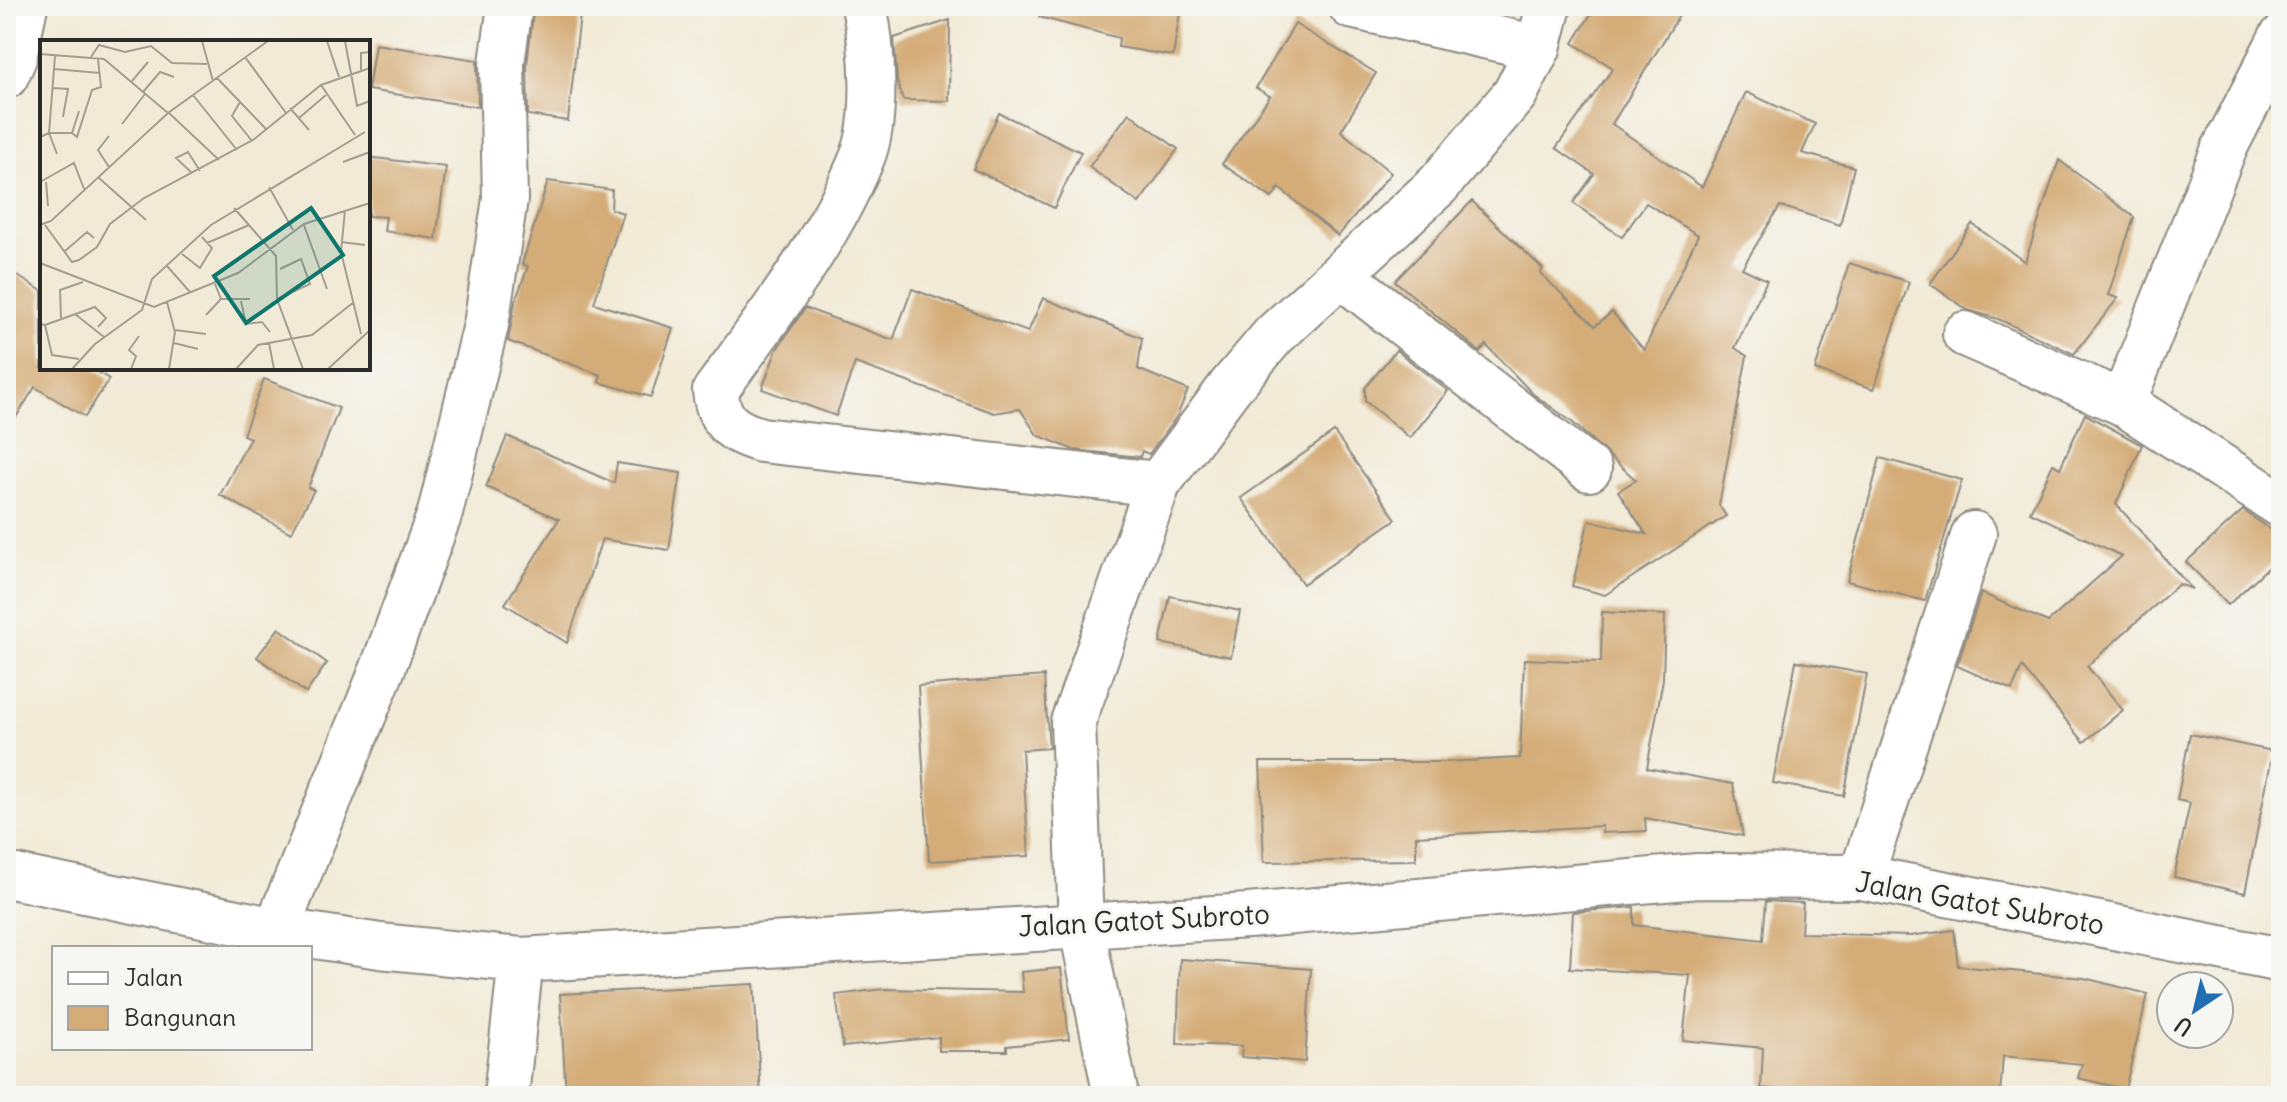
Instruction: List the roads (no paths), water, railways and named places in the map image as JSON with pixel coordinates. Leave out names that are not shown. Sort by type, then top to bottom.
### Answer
[{"type":"street","points":[[6,76],[14,58],[25,6]]},
{"type":"street","points":[[276,930],[381,673],[440,513],[486,325],[505,199],[502,63],[510,6]]},
{"type":"street","points":[[864,6],[871,60],[871,122],[863,157],[815,245],[715,391],[718,412],[740,434],[761,440],[1158,484]]},
{"type":"street","points":[[1351,6],[1538,48]]},
{"type":"street","points":[[1116,1096],[1081,924],[1073,722],[1158,484],[1230,387],[1274,335],[1438,185],[1515,94],[1538,48],[1549,6]]},
{"type":"street","points":[[2123,403],[2224,149],[2281,38]]},
{"type":"street","points":[[1341,275],[1589,469]]},
{"type":"street","points":[[1965,334],[2123,403],[2281,505]]},
{"type":"street","points":[[1861,877],[1974,534]]},
{"type":"street","name":"Jalan Gatot Subroto","points":[[6,875],[276,930],[380,946],[521,960],[1248,916],[1698,876],[1861,877],[2281,960]]},
{"type":"street","points":[[506,1096],[521,960]]}]
